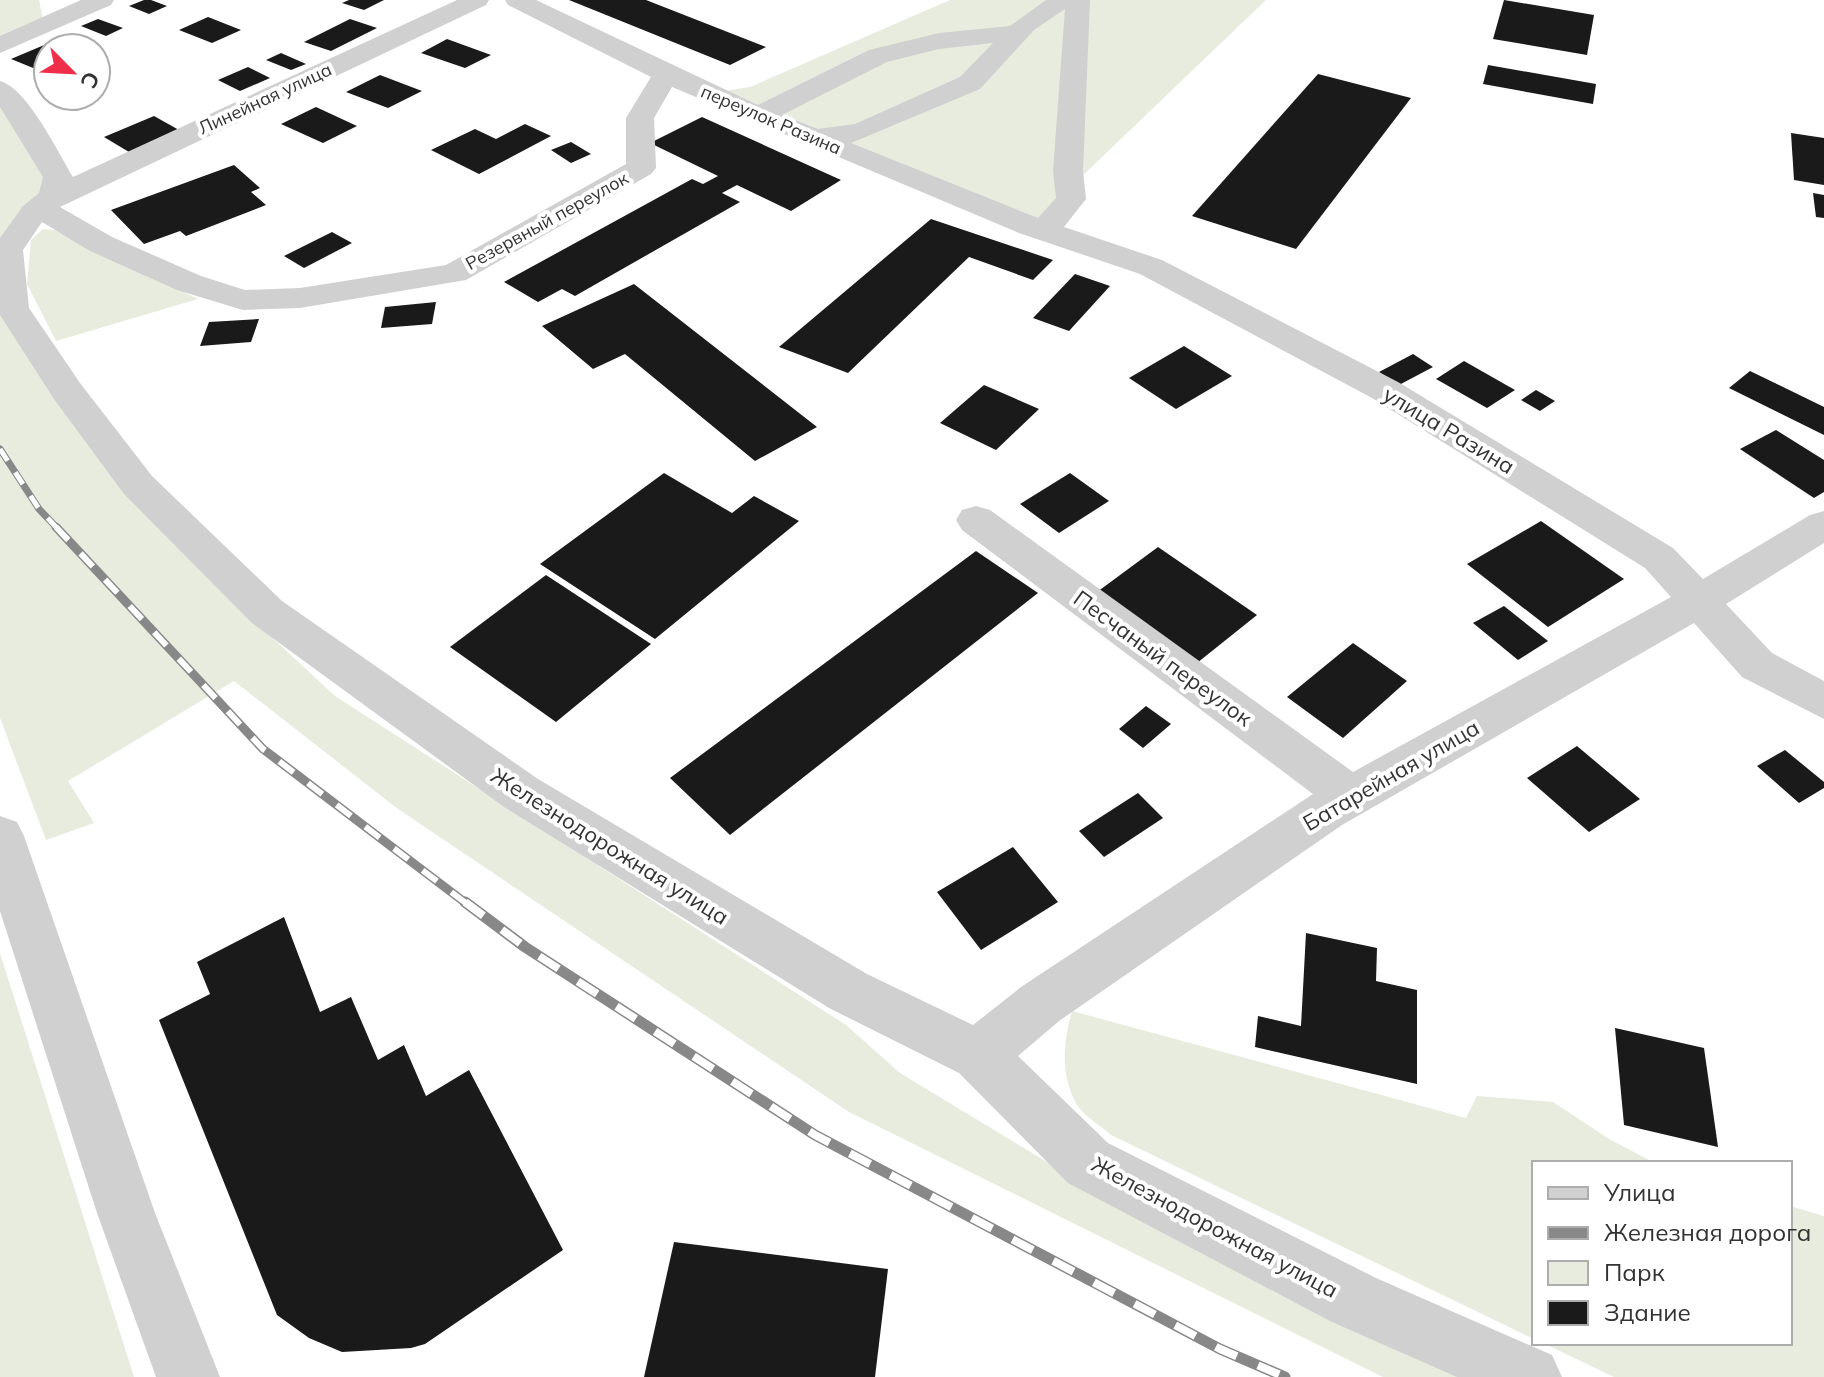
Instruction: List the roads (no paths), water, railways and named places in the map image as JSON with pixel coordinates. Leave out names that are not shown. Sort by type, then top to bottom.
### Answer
[{"type":"street","points":[[0,45],[59,8],[102,0]]},
{"type":"street","name":"Линейная улица","points":[[47,202],[477,0]]},
{"type":"street","name":"переулок Разина","points":[[517,0],[666,75],[759,116],[1037,229]]},
{"type":"street","points":[[814,138],[838,138],[865,130],[970,83],[1017,33],[1062,0]]},
{"type":"street","points":[[1037,229],[1071,199],[1068,171],[1078,0]]},
{"type":"street","points":[[759,116],[878,56],[939,41],[1017,33]]},
{"type":"street","name":"Резервный переулок","points":[[47,202],[101,244],[189,283],[243,300],[300,298],[455,273],[641,168],[640,118],[666,75]]},
{"type":"street","points":[[0,89],[47,154],[58,177],[47,202]]},
{"type":"street","name":"Железнодорожная улица","points":[[47,202],[7,250],[12,308],[67,391],[138,485],[267,612],[521,793],[848,991],[978,1055],[1088,1163],[1354,1300],[1530,1377]]},
{"type":"street","name":"улица Разина","points":[[1037,229],[1151,267],[1385,390],[1659,558],[1757,665],[1824,702]]},
{"type":"street","name":"Песчаный переулок","points":[[976,520],[1350,796]]},
{"type":"street","name":"Батарейная улица","points":[[978,1055],[1040,1004],[1350,796],[1697,602],[1824,525]]},
{"type":"street","points":[[0,836],[126,1213],[188,1377]]},
{"type":"railway","points":[[0,449],[39,509],[58,529]]},
{"type":"railway","points":[[56,527],[263,749],[467,904]]},
{"type":"railway","points":[[465,902],[525,947],[815,1135],[1220,1349],[1285,1377]]}]
